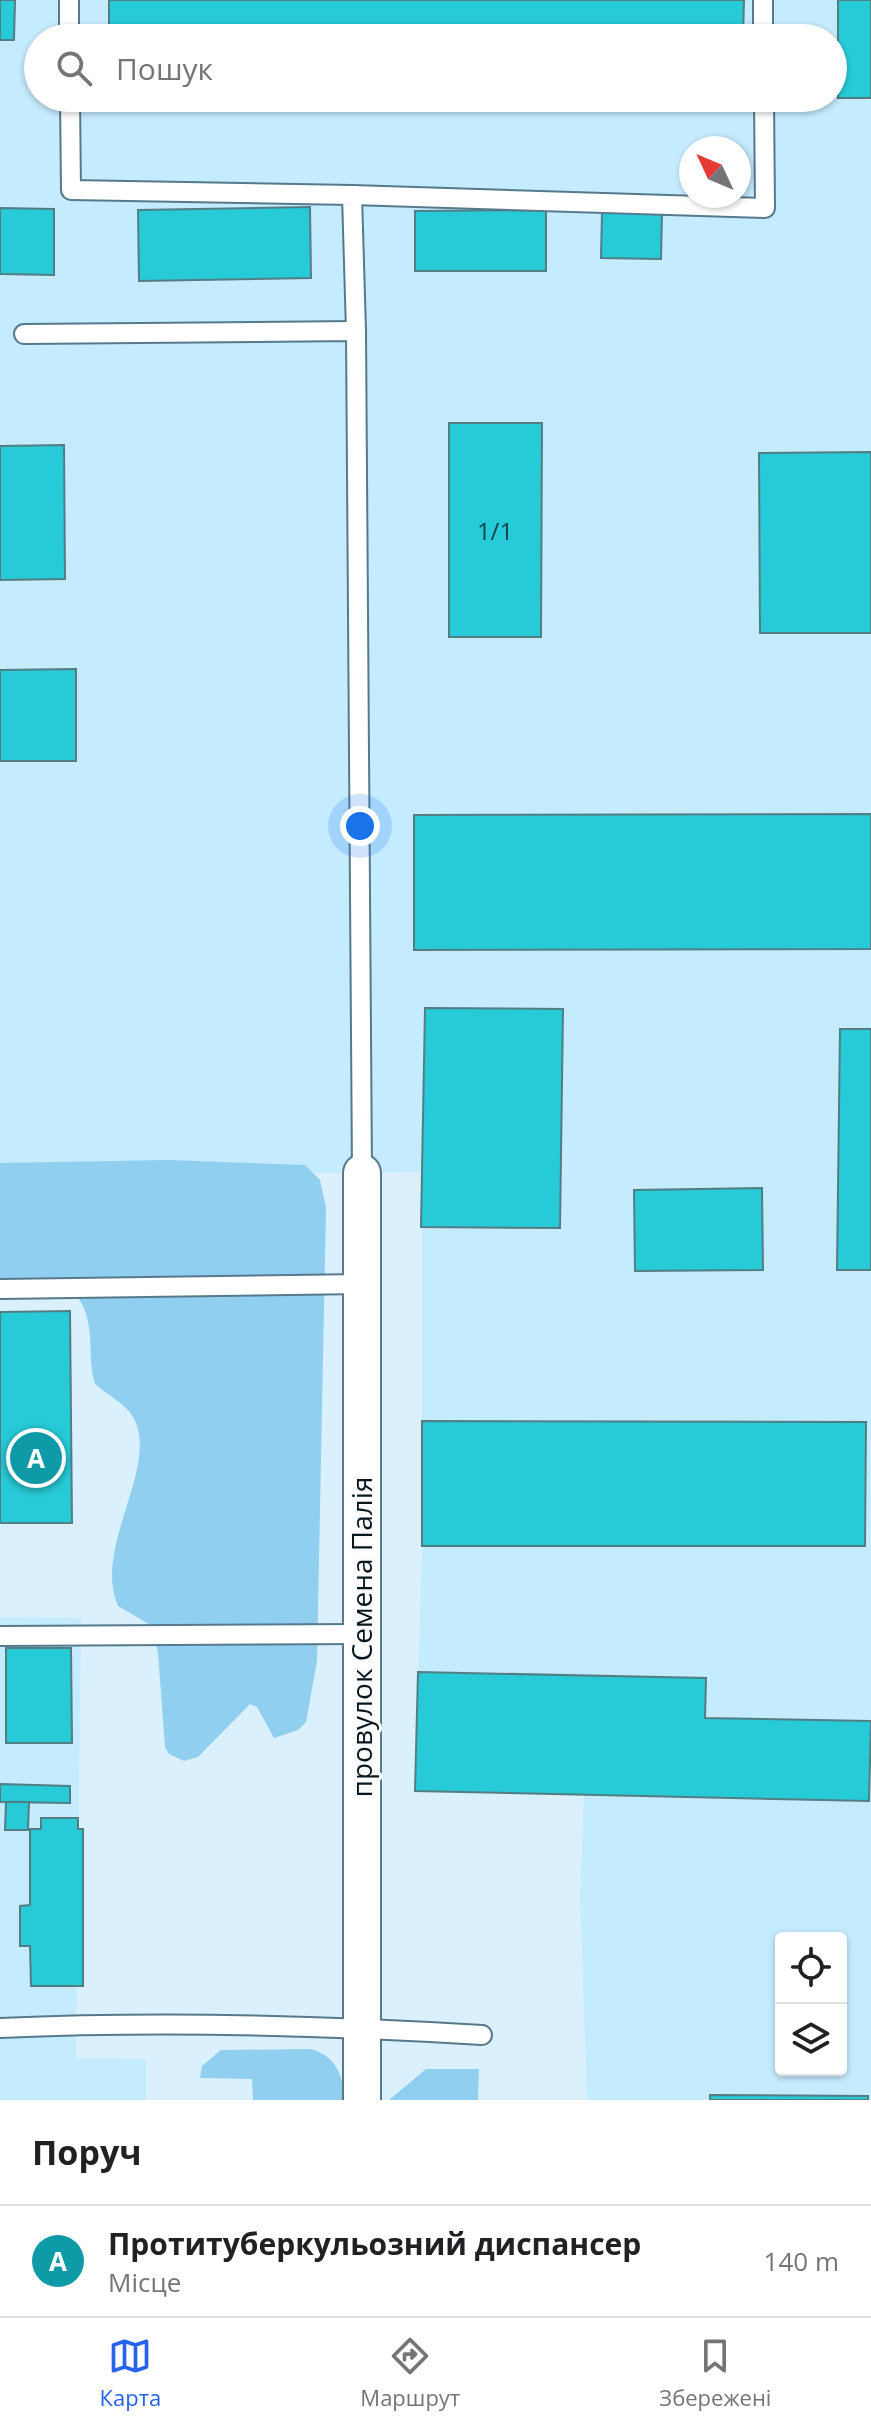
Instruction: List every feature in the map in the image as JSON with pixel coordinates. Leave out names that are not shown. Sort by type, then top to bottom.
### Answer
[{"type":"street","name":"провулок Семена Палія","points":[[362,1173],[362,2100]]},
{"type":"lane","points":[[69,0],[69,24]]},
{"type":"lane","points":[[763,0],[763,24]]},
{"type":"lane","points":[[70,112],[71,190],[765,208],[764,112]]},
{"type":"lane","points":[[352,195],[356,331],[362,1173]]},
{"type":"lane","points":[[24,334],[356,331]]},
{"type":"lane","points":[[0,1289],[363,1284]]},
{"type":"lane","points":[[0,1636],[361,1634]]},
{"type":"lane","points":[[0,2028],[90,2024],[362,2028],[482,2035]]},
{"type":"shaded area","points":[[0,0],[871,0],[871,2100],[867,2096],[710,2095],[710,2100],[587,2100],[580,1894],[584,1795],[415,1791],[422,1546],[422,1172],[0,1176]]},
{"type":"shaded area","points":[[169,1160],[305,1165],[320,1180],[326,1208],[317,1661],[306,1722],[298,1730],[274,1738],[257,1707],[250,1704],[198,1757],[184,1761],[169,1754],[165,1747],[158,1653],[152,1626],[118,1606],[112,1583],[113,1558],[139,1459],[139,1437],[133,1417],[121,1403],[95,1384],[87,1316],[81,1301],[72,1291],[48,1281],[0,1279],[0,1163]]},
{"type":"shaded area","points":[[0,1617],[81,1618],[76,2058],[146,2059],[146,2100],[0,2100]]},
{"type":"shaded area","points":[[312,2049],[327,2057],[337,2068],[344,2100],[253,2100],[252,2079],[200,2078],[202,2066],[221,2050]]},
{"type":"shaded area","points":[[426,2069],[479,2069],[478,2100],[389,2100]]},
{"type":"building","points":[[0,0],[15,0],[14,40],[0,40]]},
{"type":"building","points":[[109,0],[744,0],[743,24],[109,24]]},
{"type":"building","points":[[838,0],[871,0],[871,98],[847,98],[847,24],[838,24]]},
{"type":"building","points":[[310,207],[311,278],[139,281],[138,210]]},
{"type":"building","points":[[0,208],[54,209],[54,275],[0,274]]},
{"type":"building","points":[[546,210],[546,271],[415,271],[415,211]]},
{"type":"building","points":[[602,212],[662,213],[661,259],[601,258]]},
{"type":"building","points":[[449,423],[542,423],[541,637],[449,637]]},
{"type":"building","points":[[64,445],[65,579],[0,580],[0,446]]},
{"type":"building","points":[[871,452],[871,633],[760,633],[759,453]]},
{"type":"building","points":[[76,669],[76,761],[0,761],[0,670]]},
{"type":"building","points":[[871,814],[871,949],[414,950],[414,815]]},
{"type":"building","points":[[425,1008],[563,1009],[560,1228],[421,1227]]},
{"type":"building","points":[[840,1029],[871,1029],[871,1270],[837,1270]]},
{"type":"building","points":[[762,1188],[763,1270],[635,1271],[634,1190]]},
{"type":"building","points":[[70,1311],[72,1523],[0,1523],[0,1312]]},
{"type":"building","points":[[422,1421],[866,1422],[865,1546],[422,1546]]},
{"type":"building","points":[[6,1648],[71,1648],[72,1743],[6,1743]]},
{"type":"building","points":[[418,1672],[706,1678],[705,1718],[871,1721],[869,1801],[415,1791]]},
{"type":"building","points":[[0,1784],[70,1786],[70,1803],[0,1802]]},
{"type":"building","points":[[6,1802],[29,1802],[28,1830],[5,1830]]},
{"type":"building","points":[[41,1818],[78,1818],[78,1829],[83,1829],[83,1986],[31,1986],[30,1946],[20,1946],[20,1906],[30,1905],[30,1829],[41,1829]]},
{"type":"building","points":[[710,2095],[868,2096],[868,2100],[710,2100]]},
{"type":"place","name":"Протитуберкульозний диспансер","points":[[36,1458]]}]
